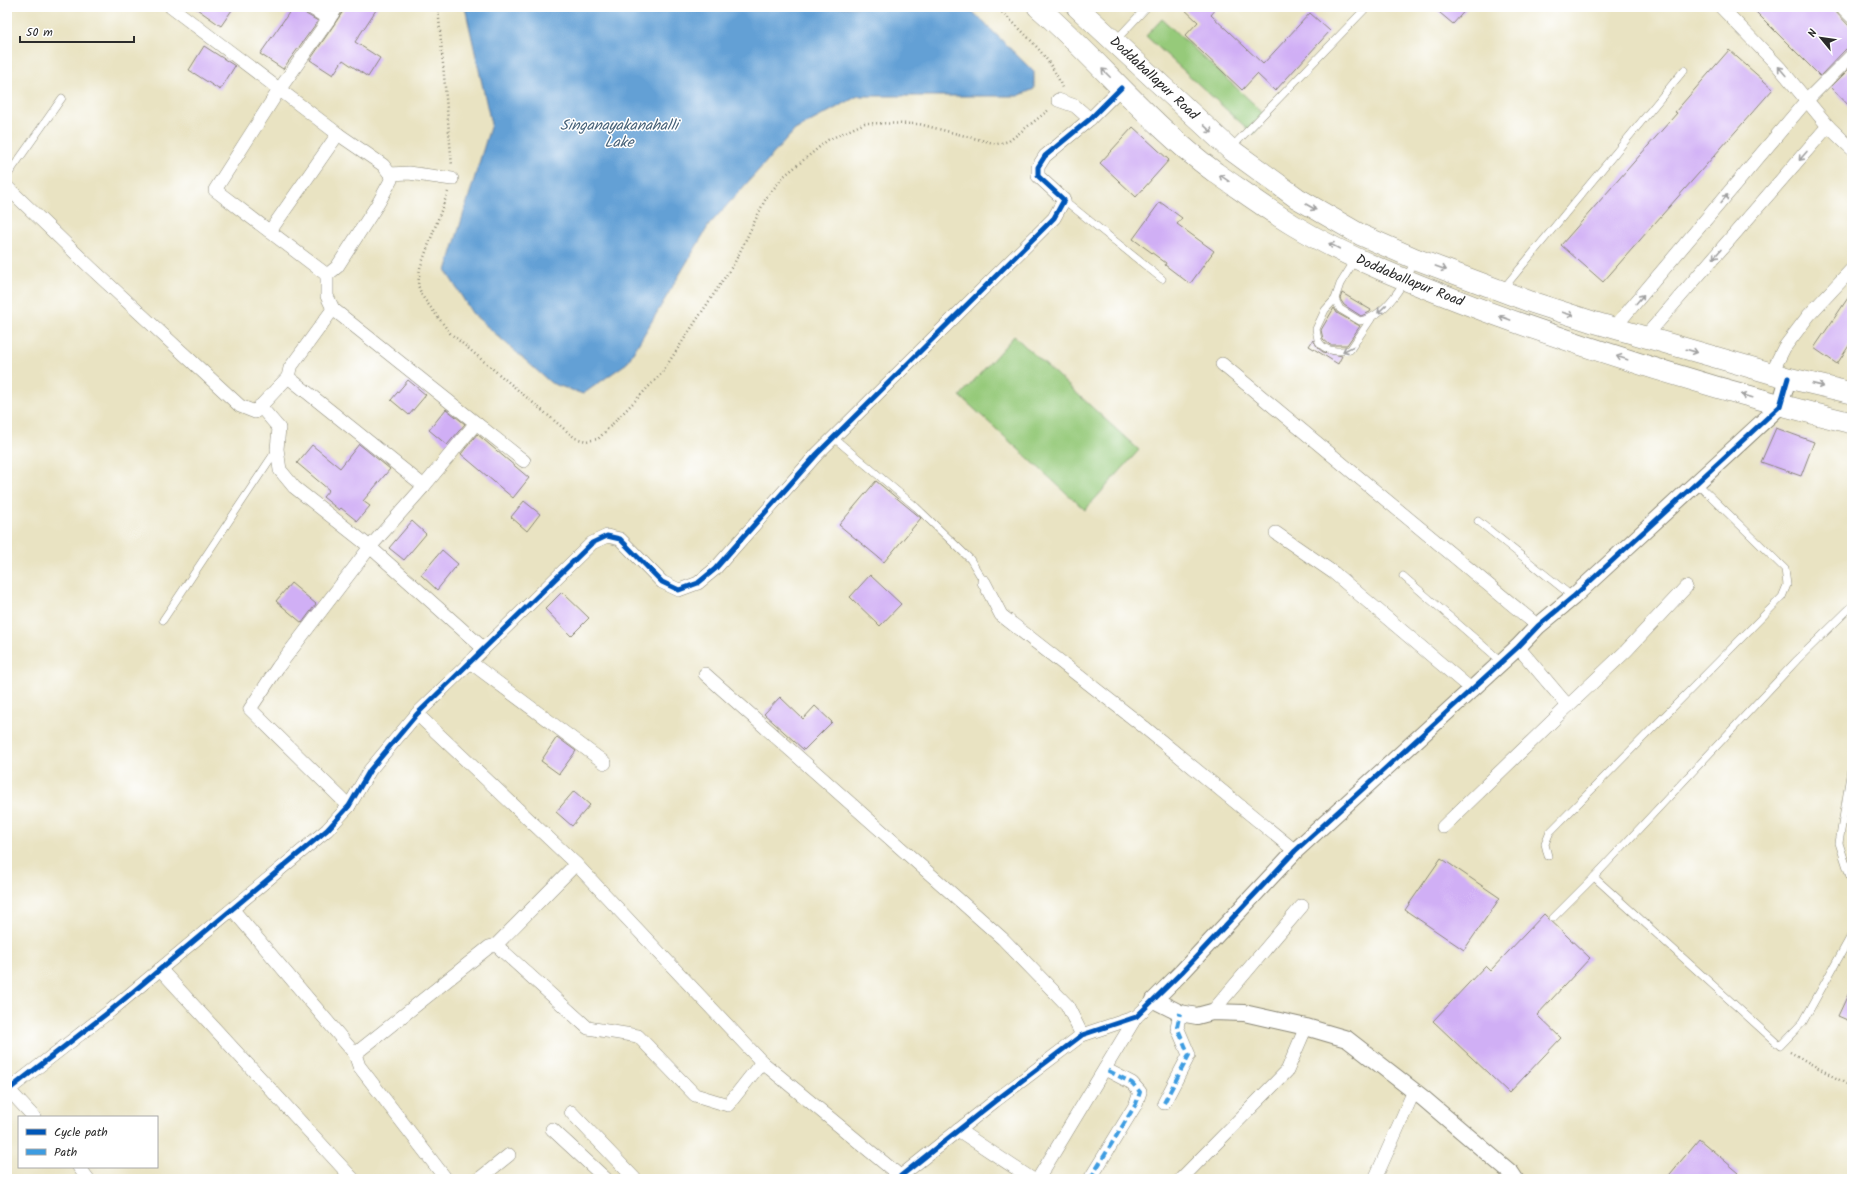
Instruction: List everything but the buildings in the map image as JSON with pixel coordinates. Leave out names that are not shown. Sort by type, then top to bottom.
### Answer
[{"type":"main road","name":"Doddaballapur Road","points":[[1038,7],[1170,135],[1214,171],[1294,225],[1356,258],[1542,332],[1624,359],[1780,406],[1852,423]]},
{"type":"main road","name":"Doddaballapur Road","points":[[1077,7],[1230,149],[1297,198],[1361,235],[1416,258],[1501,290],[1614,328],[1779,376],[1852,393]]},
{"type":"street","points":[[172,7],[279,90],[383,165],[390,174],[391,180],[379,202],[337,267],[327,275]]},
{"type":"street","points":[[310,7],[329,19]]},
{"type":"street","points":[[327,275],[215,190],[279,90],[337,7]]},
{"type":"street","points":[[1721,7],[1779,67],[1828,126],[1852,149]]},
{"type":"street","points":[[1842,7],[1852,17]]},
{"type":"street","points":[[1614,328],[1806,101],[1852,56]]},
{"type":"street","points":[[33,1116],[8,1090],[160,970],[327,830],[349,806],[370,770],[417,714],[592,543],[607,536],[620,539],[662,582],[679,590],[698,583],[715,569],[817,454],[1054,218],[1064,200],[1038,176],[1038,167],[1045,156],[1090,119],[1121,88]]},
{"type":"street","points":[[1058,100],[1075,106],[1090,119]]},
{"type":"street","points":[[1645,337],[1828,126]]},
{"type":"street","points":[[270,231],[338,134]]},
{"type":"street","points":[[390,174],[408,173],[452,179]]},
{"type":"street","points":[[7,187],[91,268],[240,406],[255,412],[288,377],[290,368],[332,309]]},
{"type":"street","points":[[1038,1179],[1106,1069],[1136,1017],[1182,972],[1295,852],[1472,690],[1538,626],[1573,597],[1780,406],[1779,376],[1784,348],[1809,315],[1852,269]]},
{"type":"street","points":[[327,275],[327,296],[332,309],[524,461]]},
{"type":"street","points":[[1222,364],[1538,626]]},
{"type":"street","points":[[288,377],[424,486]]},
{"type":"street","points":[[260,406],[279,428],[277,449],[280,470],[294,487],[370,547],[484,648]]},
{"type":"street","points":[[349,806],[250,709],[278,667],[370,547],[476,424]]},
{"type":"street","points":[[1276,533],[1334,573],[1472,690]]},
{"type":"street","points":[[984,582],[1001,615],[1144,727],[1295,852]]},
{"type":"street","points":[[1443,827],[1626,651],[1686,587]]},
{"type":"street","points":[[1518,647],[1568,706]]},
{"type":"street","points":[[470,662],[605,763]]},
{"type":"street","points":[[705,674],[1003,939],[1067,1006],[1082,1035]]},
{"type":"street","points":[[417,714],[576,864],[762,1062],[899,1178],[958,1130],[1082,1035],[1136,1017]]},
{"type":"street","points":[[354,1054],[489,947],[496,945],[576,864]]},
{"type":"street","points":[[1212,1012],[1302,906]]},
{"type":"street","points":[[233,910],[354,1054],[359,1066],[446,1179]]},
{"type":"street","points":[[496,945],[588,1028],[638,1036],[695,1094],[728,1105],[762,1062]]},
{"type":"street","points":[[160,970],[353,1179]]},
{"type":"street","points":[[1154,1000],[1180,1013],[1197,1016],[1212,1012],[1244,1013],[1306,1027],[1347,1040],[1414,1091],[1511,1173],[1515,1179]]},
{"type":"street","points":[[1164,1103],[1189,1055],[1177,1027],[1180,1013]]},
{"type":"street","points":[[1181,1179],[1287,1071],[1306,1027]]},
{"type":"street","points":[[1090,1179],[1136,1104],[1140,1092],[1132,1083],[1106,1069]]},
{"type":"street","points":[[1375,1179],[1414,1091]]},
{"type":"street","points":[[571,1112],[635,1179]]},
{"type":"street","points":[[552,1129],[606,1179]]},
{"type":"street","points":[[958,1130],[1032,1179]]},
{"type":"street","points":[[479,1179],[509,1155]]},
{"type":"street","points":[[80,1168],[88,1179]]},
{"type":"lane","points":[[1114,42],[1147,7]]},
{"type":"lane","points":[[1230,149],[1367,7]]},
{"type":"lane","points":[[1501,290],[1684,70]]},
{"type":"lane","points":[[7,176],[62,98]]},
{"type":"lane","points":[[1064,200],[1162,279]]},
{"type":"lane","points":[[1356,258],[1340,284],[1335,299],[1325,310],[1316,329],[1320,343],[1327,348],[1340,353],[1350,350],[1371,319],[1384,307],[1406,279],[1416,258]]},
{"type":"lane","points":[[1335,299],[1340,309],[1360,321],[1371,319]]},
{"type":"lane","points":[[834,438],[916,507],[970,559],[984,582]]},
{"type":"lane","points":[[163,620],[277,449]]},
{"type":"lane","points":[[1548,856],[1545,844],[1550,832],[1782,597],[1787,585],[1785,569],[1697,483]]},
{"type":"lane","points":[[1478,521],[1573,597]]},
{"type":"lane","points":[[1403,576],[1502,662]]},
{"type":"lane","points":[[1554,918],[1797,660],[1852,606]]},
{"type":"lane","points":[[1852,763],[1839,843],[1852,883]]},
{"type":"lane","points":[[1594,877],[1780,1046],[1803,1022],[1852,934]]},
{"type":"path","points":[[438,7],[452,154],[452,179],[420,268],[418,284],[422,296],[450,333],[575,438],[586,441],[598,438],[661,374],[735,262],[766,198],[784,176],[828,140],[865,123],[919,124],[997,144],[1009,141],[1052,108],[1058,100],[1062,88],[1058,76],[1012,20],[996,7]]},
{"type":"path","points":[[1780,1046],[1852,1087]]},
{"type":"green space","points":[[1162,19],[1268,117],[1253,134],[1146,36]]},
{"type":"green space","points":[[1014,336],[1139,450],[1085,510],[960,396]]},
{"type":"water","name":"Singanayakanahalli Lake","points":[[465,7],[968,7],[1034,72],[1034,89],[1018,96],[858,96],[795,130],[709,225],[627,363],[583,394],[551,383],[472,313],[446,271],[491,124]]},
{"type":"marked path","points":[[1164,1103],[1189,1055],[1177,1027],[1180,1013]]},
{"type":"marked path","points":[[1090,1179],[1136,1104],[1140,1092],[1132,1083],[1105,1069]]},
{"type":"cycle path","points":[[7,1091],[110,1011],[327,830],[349,806],[370,770],[417,714],[592,543],[607,536],[620,539],[662,582],[679,590],[698,583],[715,569],[817,454],[1054,218],[1064,200],[1038,176],[1038,167],[1045,156],[1090,119],[1121,88]]},
{"type":"cycle path","points":[[897,1179],[995,1101],[1082,1035],[1136,1017],[1182,972],[1295,851],[1518,647],[1538,626],[1573,597],[1780,406],[1788,378]]}]
